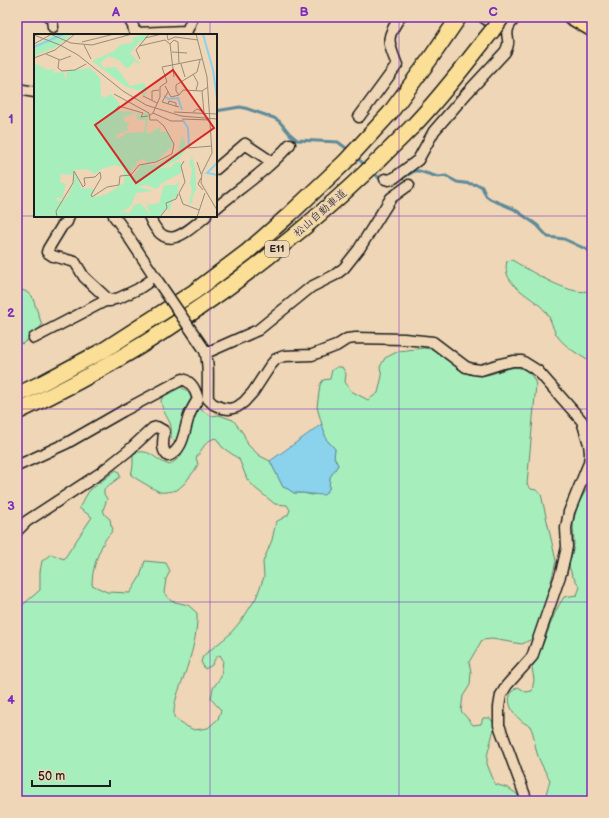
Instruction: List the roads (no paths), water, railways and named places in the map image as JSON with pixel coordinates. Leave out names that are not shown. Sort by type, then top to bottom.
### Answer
[{"type":"highway","name":"松山自動車道","points":[[17,395],[110,346],[194,292],[247,252],[345,162],[390,113],[459,17]]},
{"type":"highway","name":"松山自動車道","points":[[17,412],[52,396],[110,364],[205,304],[303,228],[361,177],[410,129],[455,77],[502,17]]},
{"type":"main road","points":[[570,17],[592,30]]},
{"type":"street","points":[[128,17],[136,34],[185,33],[193,17]]},
{"type":"street","points":[[359,117],[397,65],[389,44],[389,36],[400,17]]},
{"type":"street","points":[[483,17],[507,35]]},
{"type":"street","points":[[385,179],[389,180],[394,178],[418,160],[434,131],[509,47],[507,35],[508,30],[516,17]]},
{"type":"street","points":[[17,90],[34,92]]},
{"type":"street","points":[[217,168],[245,144],[272,162]]},
{"type":"street","points":[[217,207],[272,162],[290,144]]},
{"type":"street","points":[[205,351],[258,330],[311,287],[335,275],[344,268],[359,249],[391,198],[409,186]]},
{"type":"street","points":[[69,217],[67,222],[60,228],[47,252],[53,256],[75,262],[84,278],[110,301]]},
{"type":"street","points":[[17,531],[27,521],[98,474],[128,451],[153,428],[157,427],[164,431],[164,453],[168,456],[173,454],[180,445],[189,415],[203,399],[205,351],[115,217]]},
{"type":"street","points":[[150,217],[158,231],[169,239],[176,237],[205,217]]},
{"type":"street","points":[[34,338],[82,313],[138,289],[156,278]]},
{"type":"street","points":[[17,466],[67,443],[183,379],[188,381],[203,399],[222,408],[229,409],[237,407],[253,392],[276,359],[284,356],[312,355],[336,346],[347,339],[404,339],[433,342],[466,367],[473,369],[481,370],[506,362],[522,361],[538,370],[553,390],[582,421],[589,444],[590,453],[589,464],[569,512],[566,528],[567,547],[561,574],[532,657],[501,695],[499,725],[527,801]]},
{"type":"water","points":[[322,424],[326,439],[335,449],[334,457],[338,465],[330,477],[329,489],[324,495],[294,493],[283,487],[270,461]]},
{"type":"waterway","points":[[217,111],[240,107],[245,108],[279,121],[297,140],[338,142],[350,151]]},
{"type":"waterway","points":[[355,156],[366,166]]},
{"type":"waterway","points":[[397,181],[415,171],[419,171],[438,177],[446,176],[457,182],[479,185],[482,187],[486,196],[514,209],[537,225],[548,237],[564,239],[592,252]]},
{"type":"waterway","points":[[373,172],[382,181]]}]
